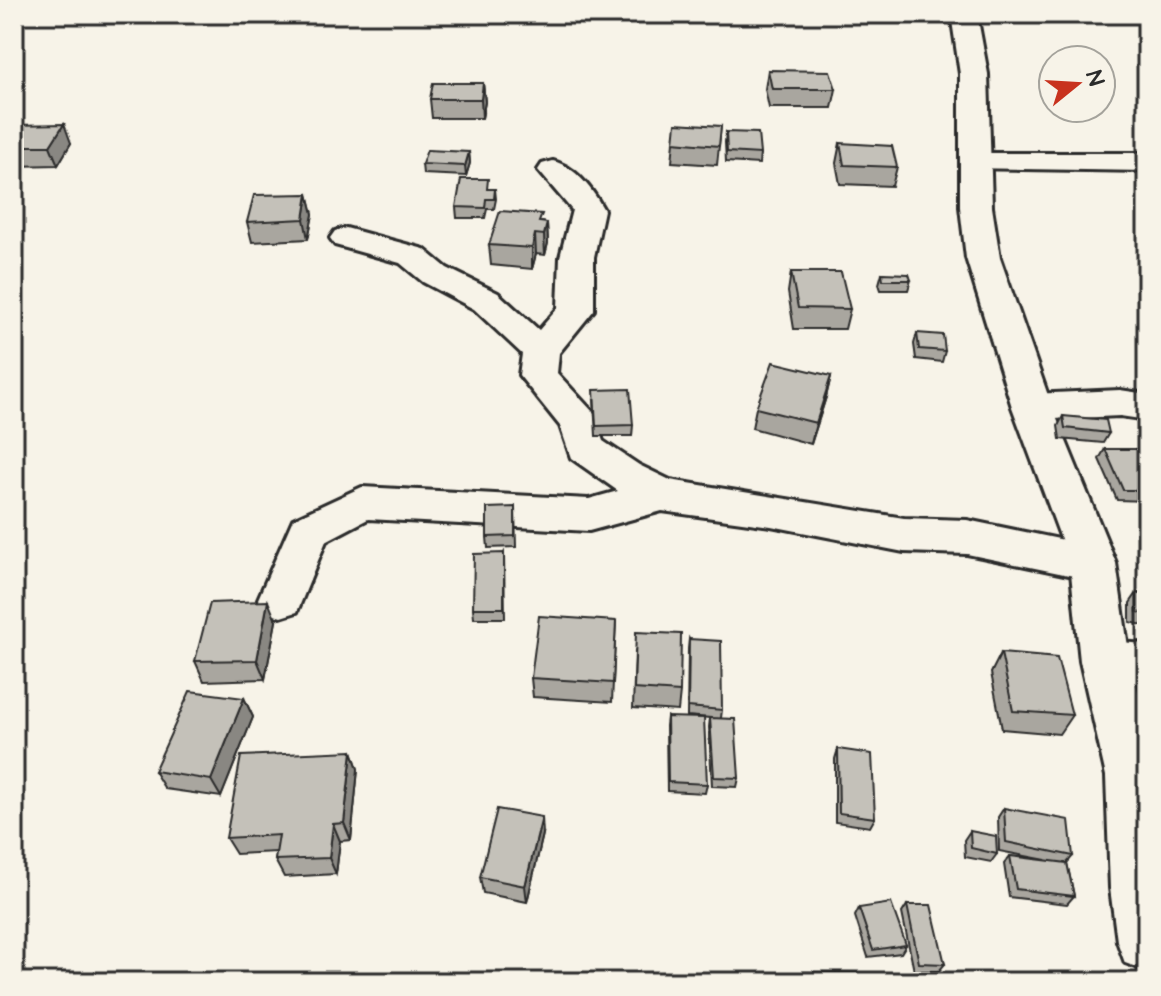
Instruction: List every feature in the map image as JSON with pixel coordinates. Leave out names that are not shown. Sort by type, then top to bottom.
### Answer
[{"type":"street","points":[[964,14],[974,74],[976,207],[983,258],[1032,407],[1093,563],[1126,663],[1139,888],[1147,941]]},
{"type":"street","points":[[976,162],[1147,162]]},
{"type":"street","points":[[553,170],[581,196],[588,210],[587,226],[577,257],[576,310],[541,351],[538,375],[579,422],[585,448],[624,476],[662,495],[771,510],[904,535],[967,537],[1093,563]]},
{"type":"street","points":[[346,238],[393,248],[412,256],[435,275],[486,301],[541,351]]},
{"type":"street","points":[[1032,407],[1120,403],[1147,407]]},
{"type":"street","points":[[281,599],[308,531],[362,503],[589,515],[662,495]]},
{"type":"building","points":[[768,70],[830,71],[836,89],[772,89]]},
{"type":"building","points":[[433,83],[483,83],[481,99],[430,99]]},
{"type":"building","points":[[676,123],[721,126],[719,146],[674,142]]},
{"type":"building","points":[[64,124],[50,146],[14,146],[14,125]]},
{"type":"building","points":[[726,132],[758,133],[760,154],[727,152]]},
{"type":"building","points":[[840,143],[892,146],[897,167],[844,165]]},
{"type":"building","points":[[427,150],[469,152],[465,166],[422,164]]},
{"type":"building","points":[[461,179],[488,179],[487,189],[495,189],[494,199],[486,199],[485,208],[456,207]]},
{"type":"building","points":[[308,194],[304,219],[247,222],[254,195]]},
{"type":"building","points":[[500,211],[542,214],[539,222],[547,223],[544,235],[535,234],[532,248],[489,245]]},
{"type":"building","points":[[791,272],[841,272],[850,309],[798,308]]},
{"type":"building","points":[[882,273],[909,274],[911,280],[883,280]]},
{"type":"building","points":[[917,333],[943,335],[945,351],[919,349]]},
{"type":"building","points":[[773,362],[831,376],[816,423],[756,408]]},
{"type":"building","points":[[630,389],[633,425],[596,426],[594,390]]},
{"type":"building","points":[[1063,416],[1106,420],[1109,433],[1065,428]]},
{"type":"building","points":[[1105,449],[1143,449],[1147,459],[1147,490],[1123,490]]},
{"type":"building","points":[[515,507],[515,536],[487,537],[487,508]]},
{"type":"building","points":[[504,553],[504,608],[473,608],[474,554]]},
{"type":"building","points":[[1137,593],[1147,596],[1147,614],[1137,612]]},
{"type":"building","points":[[268,601],[257,660],[195,661],[210,603]]},
{"type":"building","points":[[539,616],[616,621],[613,683],[531,678]]},
{"type":"building","points":[[636,632],[681,634],[680,692],[634,689]]},
{"type":"building","points":[[689,639],[721,641],[722,710],[688,707]]},
{"type":"building","points":[[1001,653],[1057,658],[1072,715],[1013,711]]},
{"type":"building","points":[[190,691],[244,698],[211,780],[154,771]]},
{"type":"building","points":[[667,717],[704,718],[707,784],[668,782]]},
{"type":"building","points":[[710,718],[735,719],[739,778],[714,777]]},
{"type":"building","points":[[838,749],[872,754],[875,818],[839,813]]},
{"type":"building","points":[[352,751],[344,823],[333,824],[329,858],[275,860],[279,835],[226,838],[241,756]]},
{"type":"building","points":[[1004,808],[1069,820],[1073,856],[1006,842]]},
{"type":"building","points":[[497,809],[542,817],[525,886],[480,877]]},
{"type":"building","points":[[970,831],[996,836],[997,854],[971,848]]},
{"type":"building","points":[[1010,856],[1067,863],[1074,896],[1016,889]]},
{"type":"building","points":[[891,903],[906,945],[873,950],[859,908]]},
{"type":"building","points":[[907,905],[931,905],[945,964],[919,963]]},
{"type":"building","points":[[794,972],[857,973],[858,982],[796,982]]}]
